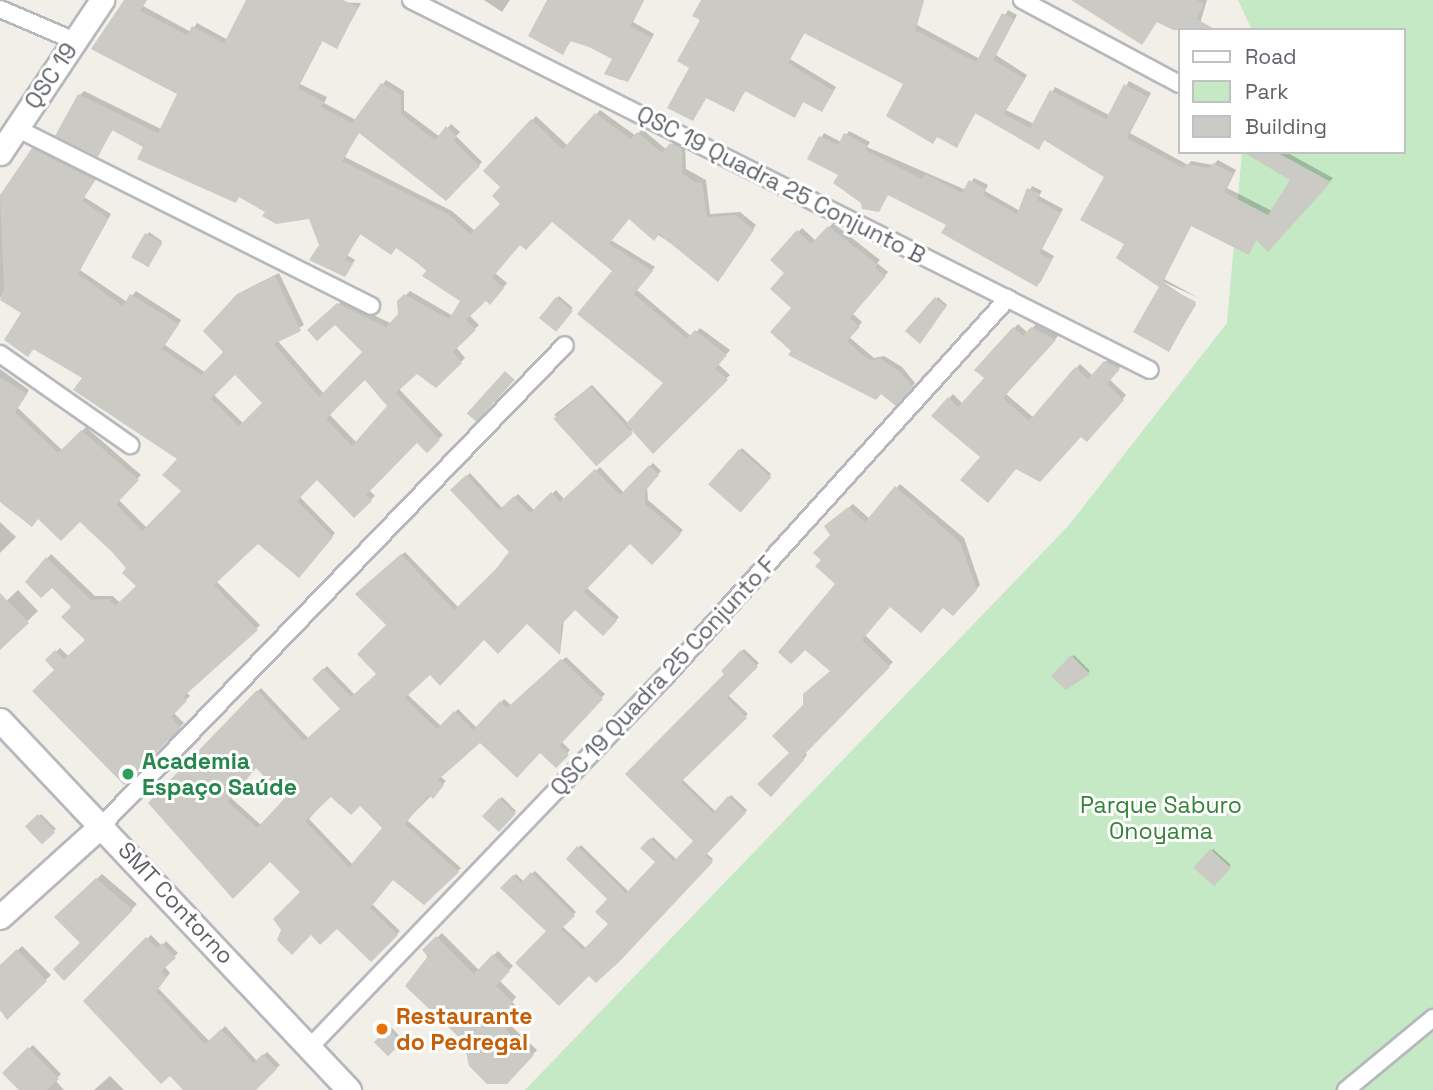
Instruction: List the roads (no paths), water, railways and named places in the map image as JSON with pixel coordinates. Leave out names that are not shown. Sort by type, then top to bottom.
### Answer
[{"type":"street","name":"QSC 19","points":[[0,153],[102,0]]},
{"type":"street","name":"QSC 19 Quadra 25 Conjunto B","points":[[411,0],[1150,370]]},
{"type":"street","points":[[1022,0],[1178,84]]},
{"type":"street","points":[[0,9],[75,41]]},
{"type":"street","points":[[16,128],[371,306]]},
{"type":"street","name":"QSC 19 Quadra 25 Conjunto F","points":[[310,1047],[665,677],[1008,298]]},
{"type":"street","points":[[0,917],[103,824],[565,345]]},
{"type":"street","points":[[0,354],[130,445]]},
{"type":"street","name":"SMT Contorno","points":[[0,720],[103,824],[349,1090]]},
{"type":"street","points":[[1346,1090],[1433,1018]]},
{"type":"place","name":"Academia Espaço Saúde","points":[[128,774]]},
{"type":"place","name":"Restaurante do Pedregal","points":[[382,1029]]},
{"type":"park label","name":"Parque Saburo Onoyama","points":[[1161,818]]}]
